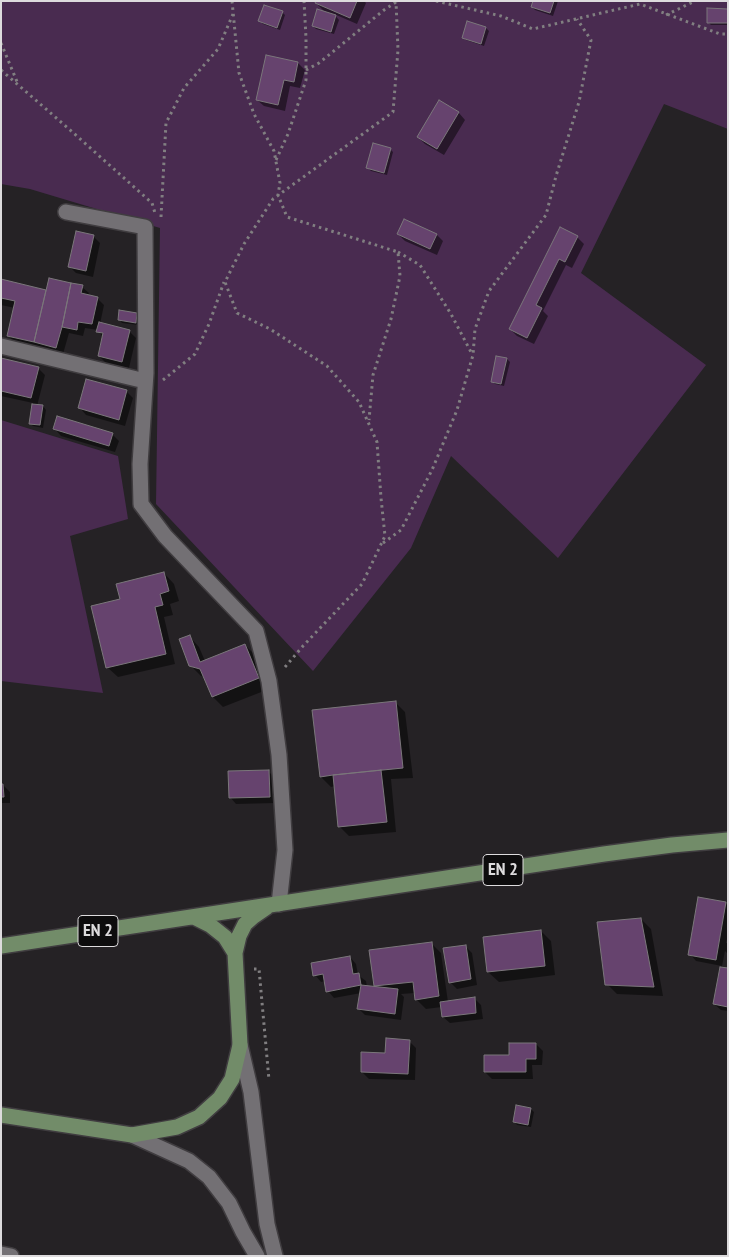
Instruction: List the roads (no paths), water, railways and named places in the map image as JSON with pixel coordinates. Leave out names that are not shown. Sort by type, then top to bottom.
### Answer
[{"type":"main road","name":"EN 2","points":[[1,946],[604,854],[728,840]]},
{"type":"main road","points":[[1,1115],[132,1135],[177,1127],[199,1117],[220,1098],[232,1079],[240,1045],[235,953],[239,936],[245,924],[254,916],[275,904]]},
{"type":"main road","points":[[194,916],[210,925],[225,937],[235,953]]},
{"type":"street","points":[[66,212],[145,227],[145,386],[140,464],[141,504],[165,536],[256,631],[270,688],[279,754],[285,850],[275,904]]},
{"type":"street","points":[[1,346],[145,386]]},
{"type":"street","points":[[240,1045],[251,1092],[266,1224],[275,1256]]},
{"type":"street","points":[[132,1135],[189,1161],[209,1177],[229,1203],[257,1256]]},
{"type":"street","points":[[1,1254],[10,1256]]}]
